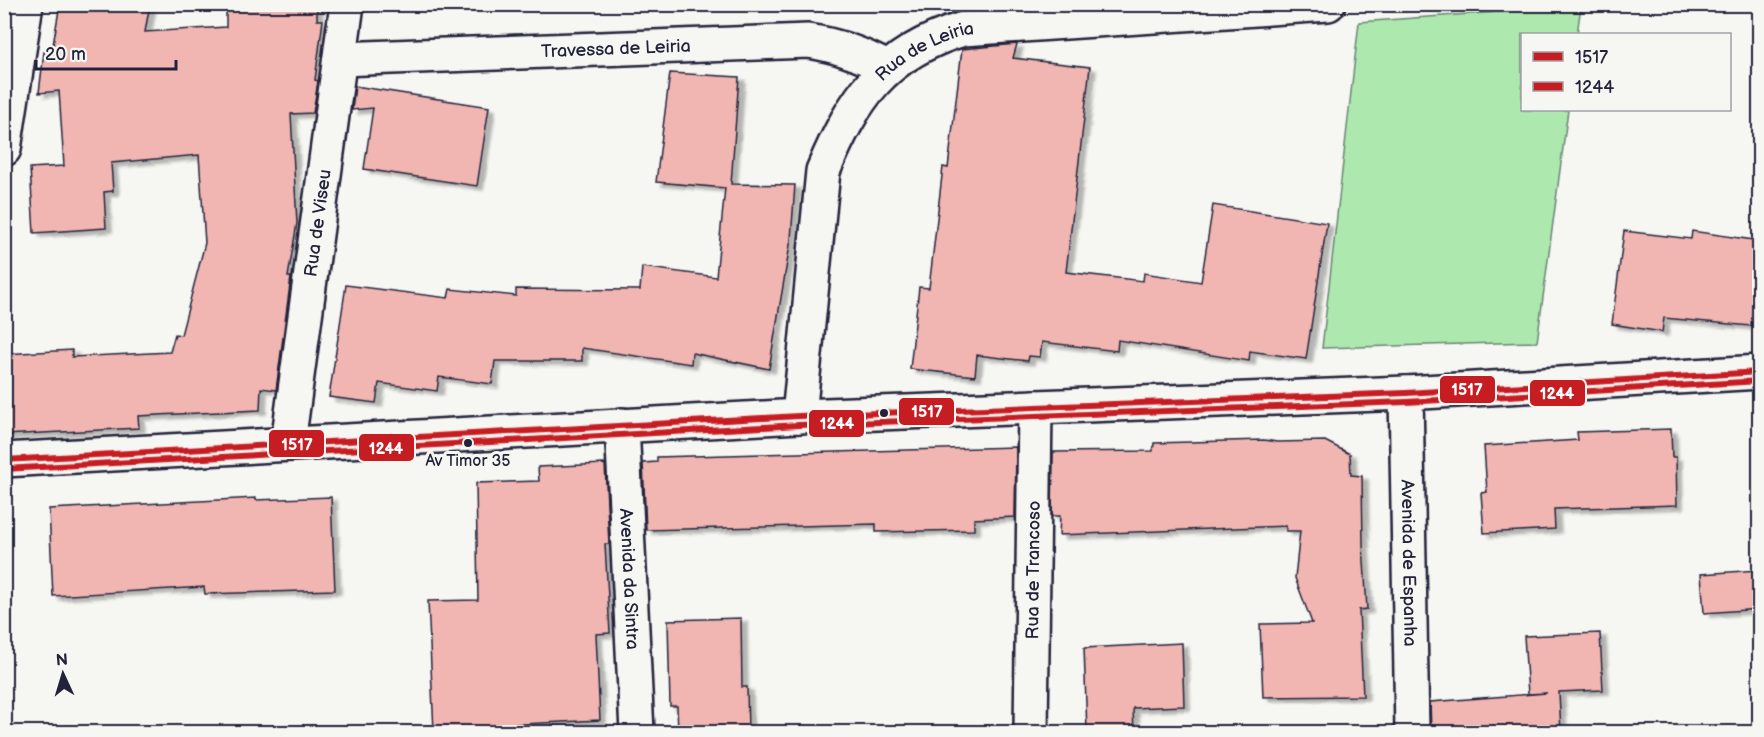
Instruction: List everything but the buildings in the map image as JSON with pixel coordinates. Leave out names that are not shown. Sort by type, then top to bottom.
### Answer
[{"type":"street","points":[[4,149],[26,4]]},
{"type":"street","name":"Rua de Viseu","points":[[288,443],[347,4]]},
{"type":"street","name":"Rua de Leiria","points":[[799,416],[823,171],[852,110],[887,68],[906,53],[925,42],[963,29],[1328,4]]},
{"type":"street","name":"Travessa de Leiria","points":[[340,59],[808,41],[841,48],[867,57],[887,68]]},
{"type":"street","points":[[4,460],[799,416],[1406,393],[1760,372]]},
{"type":"street","name":"Avenida de Espanha","points":[[1406,393],[1412,732]]},
{"type":"street","name":"Rua de Trancoso","points":[[1031,732],[1035,407]]},
{"type":"street","name":"Avenida da Sintra","points":[[622,425],[637,732]]},
{"type":"green space","points":[[1581,6],[1577,33],[1521,33],[1521,111],[1568,111],[1537,342],[1322,348],[1359,22]]},
{"type":"transit line","name":"1517","points":[[4,460],[799,416],[1406,393],[1760,372]]},
{"type":"transit line","name":"1244","points":[[4,469],[799,425],[1406,402],[1760,381]]},
{"type":"place","name":"Av Timor 35","points":[[468,443]]}]
